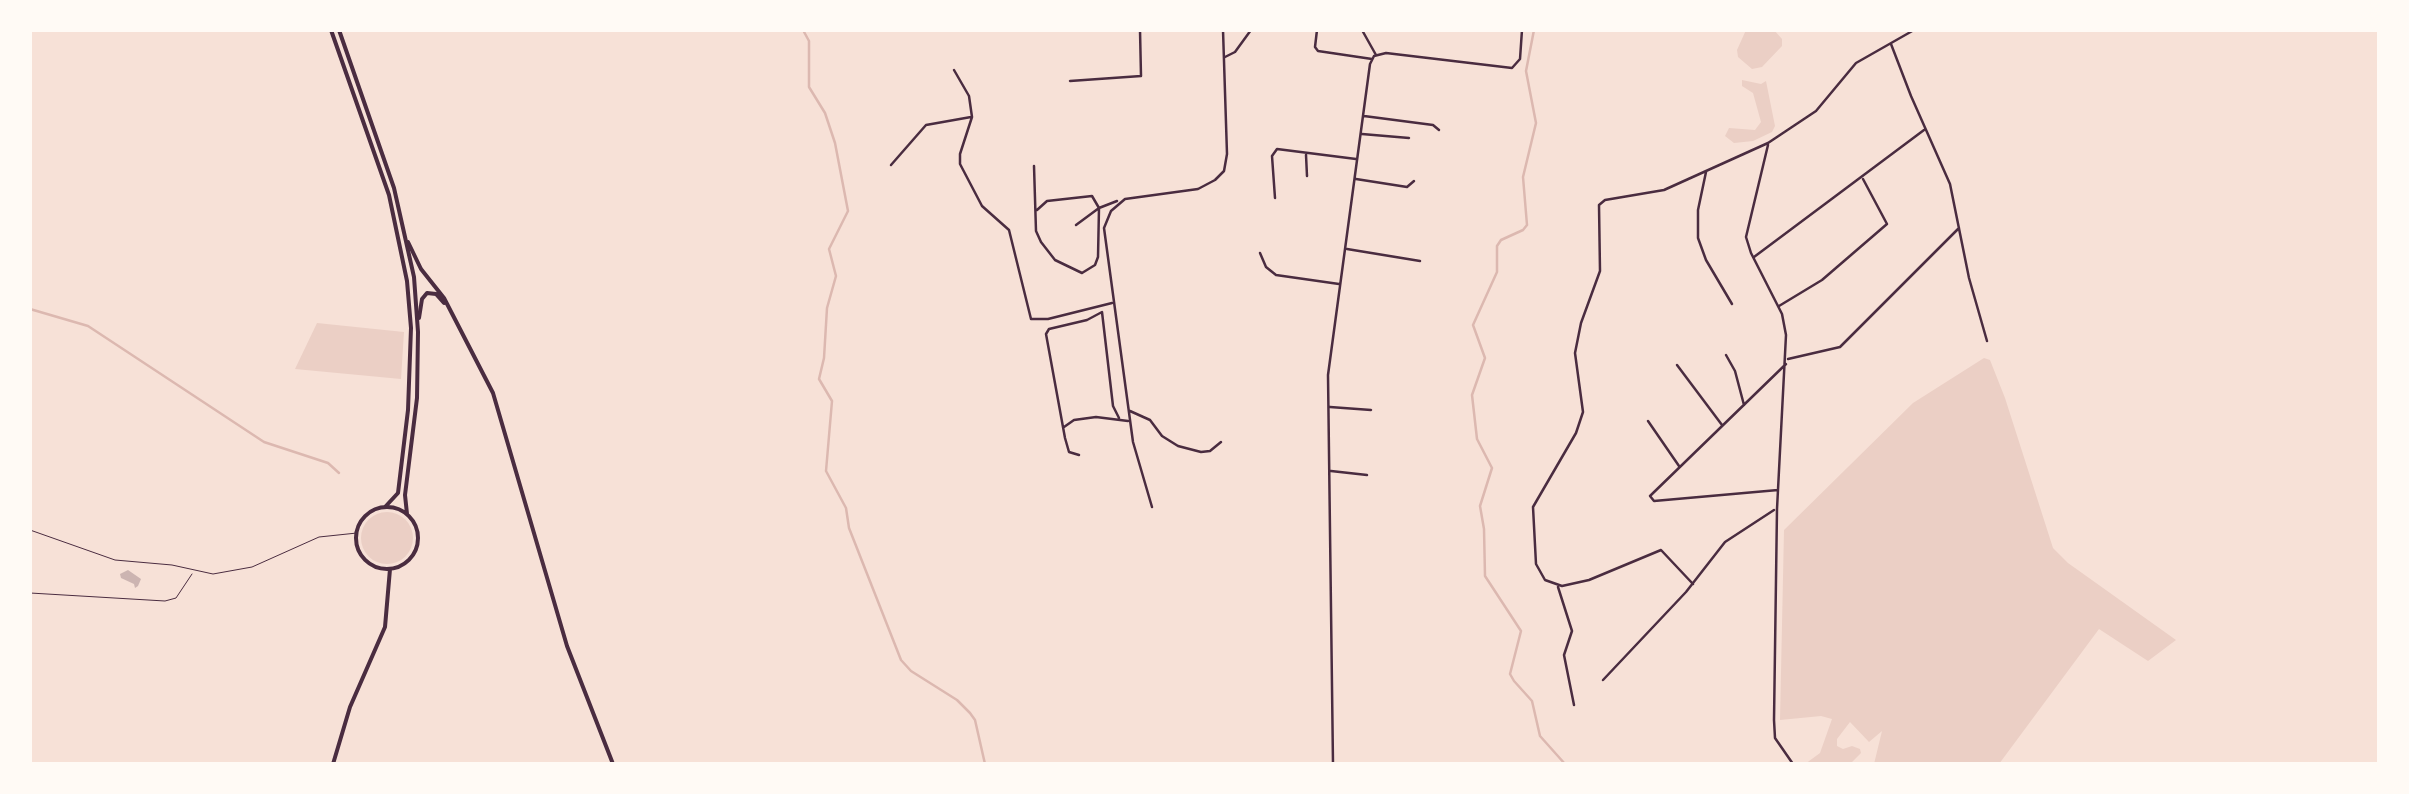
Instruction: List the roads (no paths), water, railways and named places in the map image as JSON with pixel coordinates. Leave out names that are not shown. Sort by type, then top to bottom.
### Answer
[{"type":"main road","points":[[331,30],[389,195],[407,281],[411,328],[408,410],[398,493],[385,507],[367,515],[357,533],[365,558],[381,568],[390,568],[405,563],[416,551],[418,535],[406,514],[405,495],[418,398],[418,324],[408,242],[390,175],[339,30]]},
{"type":"main road","points":[[408,242],[493,393],[567,646],[613,764]]},
{"type":"main road","points":[[418,324],[422,298],[427,292],[437,294],[447,307]]},
{"type":"main road","points":[[385,507],[406,514]]},
{"type":"main road","points":[[333,764],[350,707],[385,628],[390,568]]},
{"type":"street","points":[[1070,81],[1141,76],[1140,30]]},
{"type":"street","points":[[1076,225],[1112,200],[1198,189],[1222,173],[1228,156],[1223,30]]},
{"type":"street","points":[[1224,58],[1235,52],[1251,30]]},
{"type":"street","points":[[1317,30],[1318,51],[1374,57],[1390,53],[1512,68],[1520,60],[1522,30]]},
{"type":"street","points":[[1333,764],[1328,375],[1374,57],[1362,30]]},
{"type":"street","points":[[1693,584],[1659,550],[1589,580],[1558,586],[1545,580],[1537,568],[1532,511],[1581,419],[1583,405],[1576,353],[1580,327],[1600,271],[1599,206],[1605,200],[1664,190],[1768,143],[1816,111],[1856,63],[1914,30]]},
{"type":"street","points":[[1891,42],[1950,184],[1987,341]]},
{"type":"street","points":[[954,70],[969,96],[972,117],[960,164],[982,206],[1009,230],[1032,319],[1114,302]]},
{"type":"street","points":[[1363,116],[1429,125],[1439,130]]},
{"type":"street","points":[[892,165],[926,125],[972,117]]},
{"type":"street","points":[[961,120],[971,126]]},
{"type":"street","points":[[1753,258],[1925,129]]},
{"type":"street","points":[[1361,134],[1409,138]]},
{"type":"street","points":[[1768,143],[1746,240],[1786,328],[1777,509],[1775,738],[1793,764]]},
{"type":"street","points":[[1275,198],[1273,152],[1278,149],[1357,160]]},
{"type":"street","points":[[1306,153],[1307,176]]},
{"type":"street","points":[[1034,166],[1035,212],[1036,231],[1046,251],[1082,273],[1095,266],[1100,208],[1097,200],[1089,196],[1048,201],[1035,212]]},
{"type":"street","points":[[1706,170],[1698,210],[1698,238],[1732,304]]},
{"type":"street","points":[[1778,306],[1822,280],[1887,224],[1862,177]]},
{"type":"street","points":[[1354,179],[1408,187],[1414,181]]},
{"type":"street","points":[[1120,201],[1107,217],[1104,228],[1136,458],[1152,507]]},
{"type":"street","points":[[1778,490],[1654,501],[1650,494],[1787,361],[1840,347],[1960,227]]},
{"type":"street","points":[[1345,249],[1420,262]]},
{"type":"street","points":[[1260,253],[1276,275],[1340,284]]},
{"type":"street","points":[[1079,455],[1068,450],[1047,332],[1102,312],[1118,418]]},
{"type":"street","points":[[1726,355],[1744,405]]},
{"type":"street","points":[[1677,365],[1722,426]]},
{"type":"street","points":[[1328,407],[1370,410]]},
{"type":"street","points":[[1128,411],[1144,416],[1162,436],[1190,450],[1210,451],[1221,442]]},
{"type":"street","points":[[1063,428],[1074,420],[1096,416],[1130,422]]},
{"type":"street","points":[[1648,421],[1680,467]]},
{"type":"street","points":[[1329,471],[1367,476]]},
{"type":"street","points":[[1603,680],[1693,584],[1730,538],[1777,509]]},
{"type":"street","points":[[1558,586],[1572,632],[1564,658],[1574,704]]},
{"type":"lane","points":[[30,530],[115,560],[216,574],[240,571],[308,541],[357,533]]},
{"type":"lane","points":[[30,593],[165,601],[176,598],[193,571]]},
{"type":"waterway","points":[[803,30],[809,41],[809,87],[825,113],[835,143],[848,211],[829,249],[836,276],[827,308],[819,379],[832,401],[826,471],[846,508],[849,528],[901,660],[970,713],[985,764]]},
{"type":"waterway","points":[[1534,30],[1526,71],[1536,123],[1523,177],[1527,225],[1497,246],[1497,272],[1473,325],[1485,358],[1472,395],[1477,439],[1492,468],[1480,506],[1485,576],[1521,631],[1510,674],[1532,701],[1540,736],[1565,764]]},
{"type":"waterway","points":[[30,309],[88,326],[264,442],[328,463],[339,473]]}]
